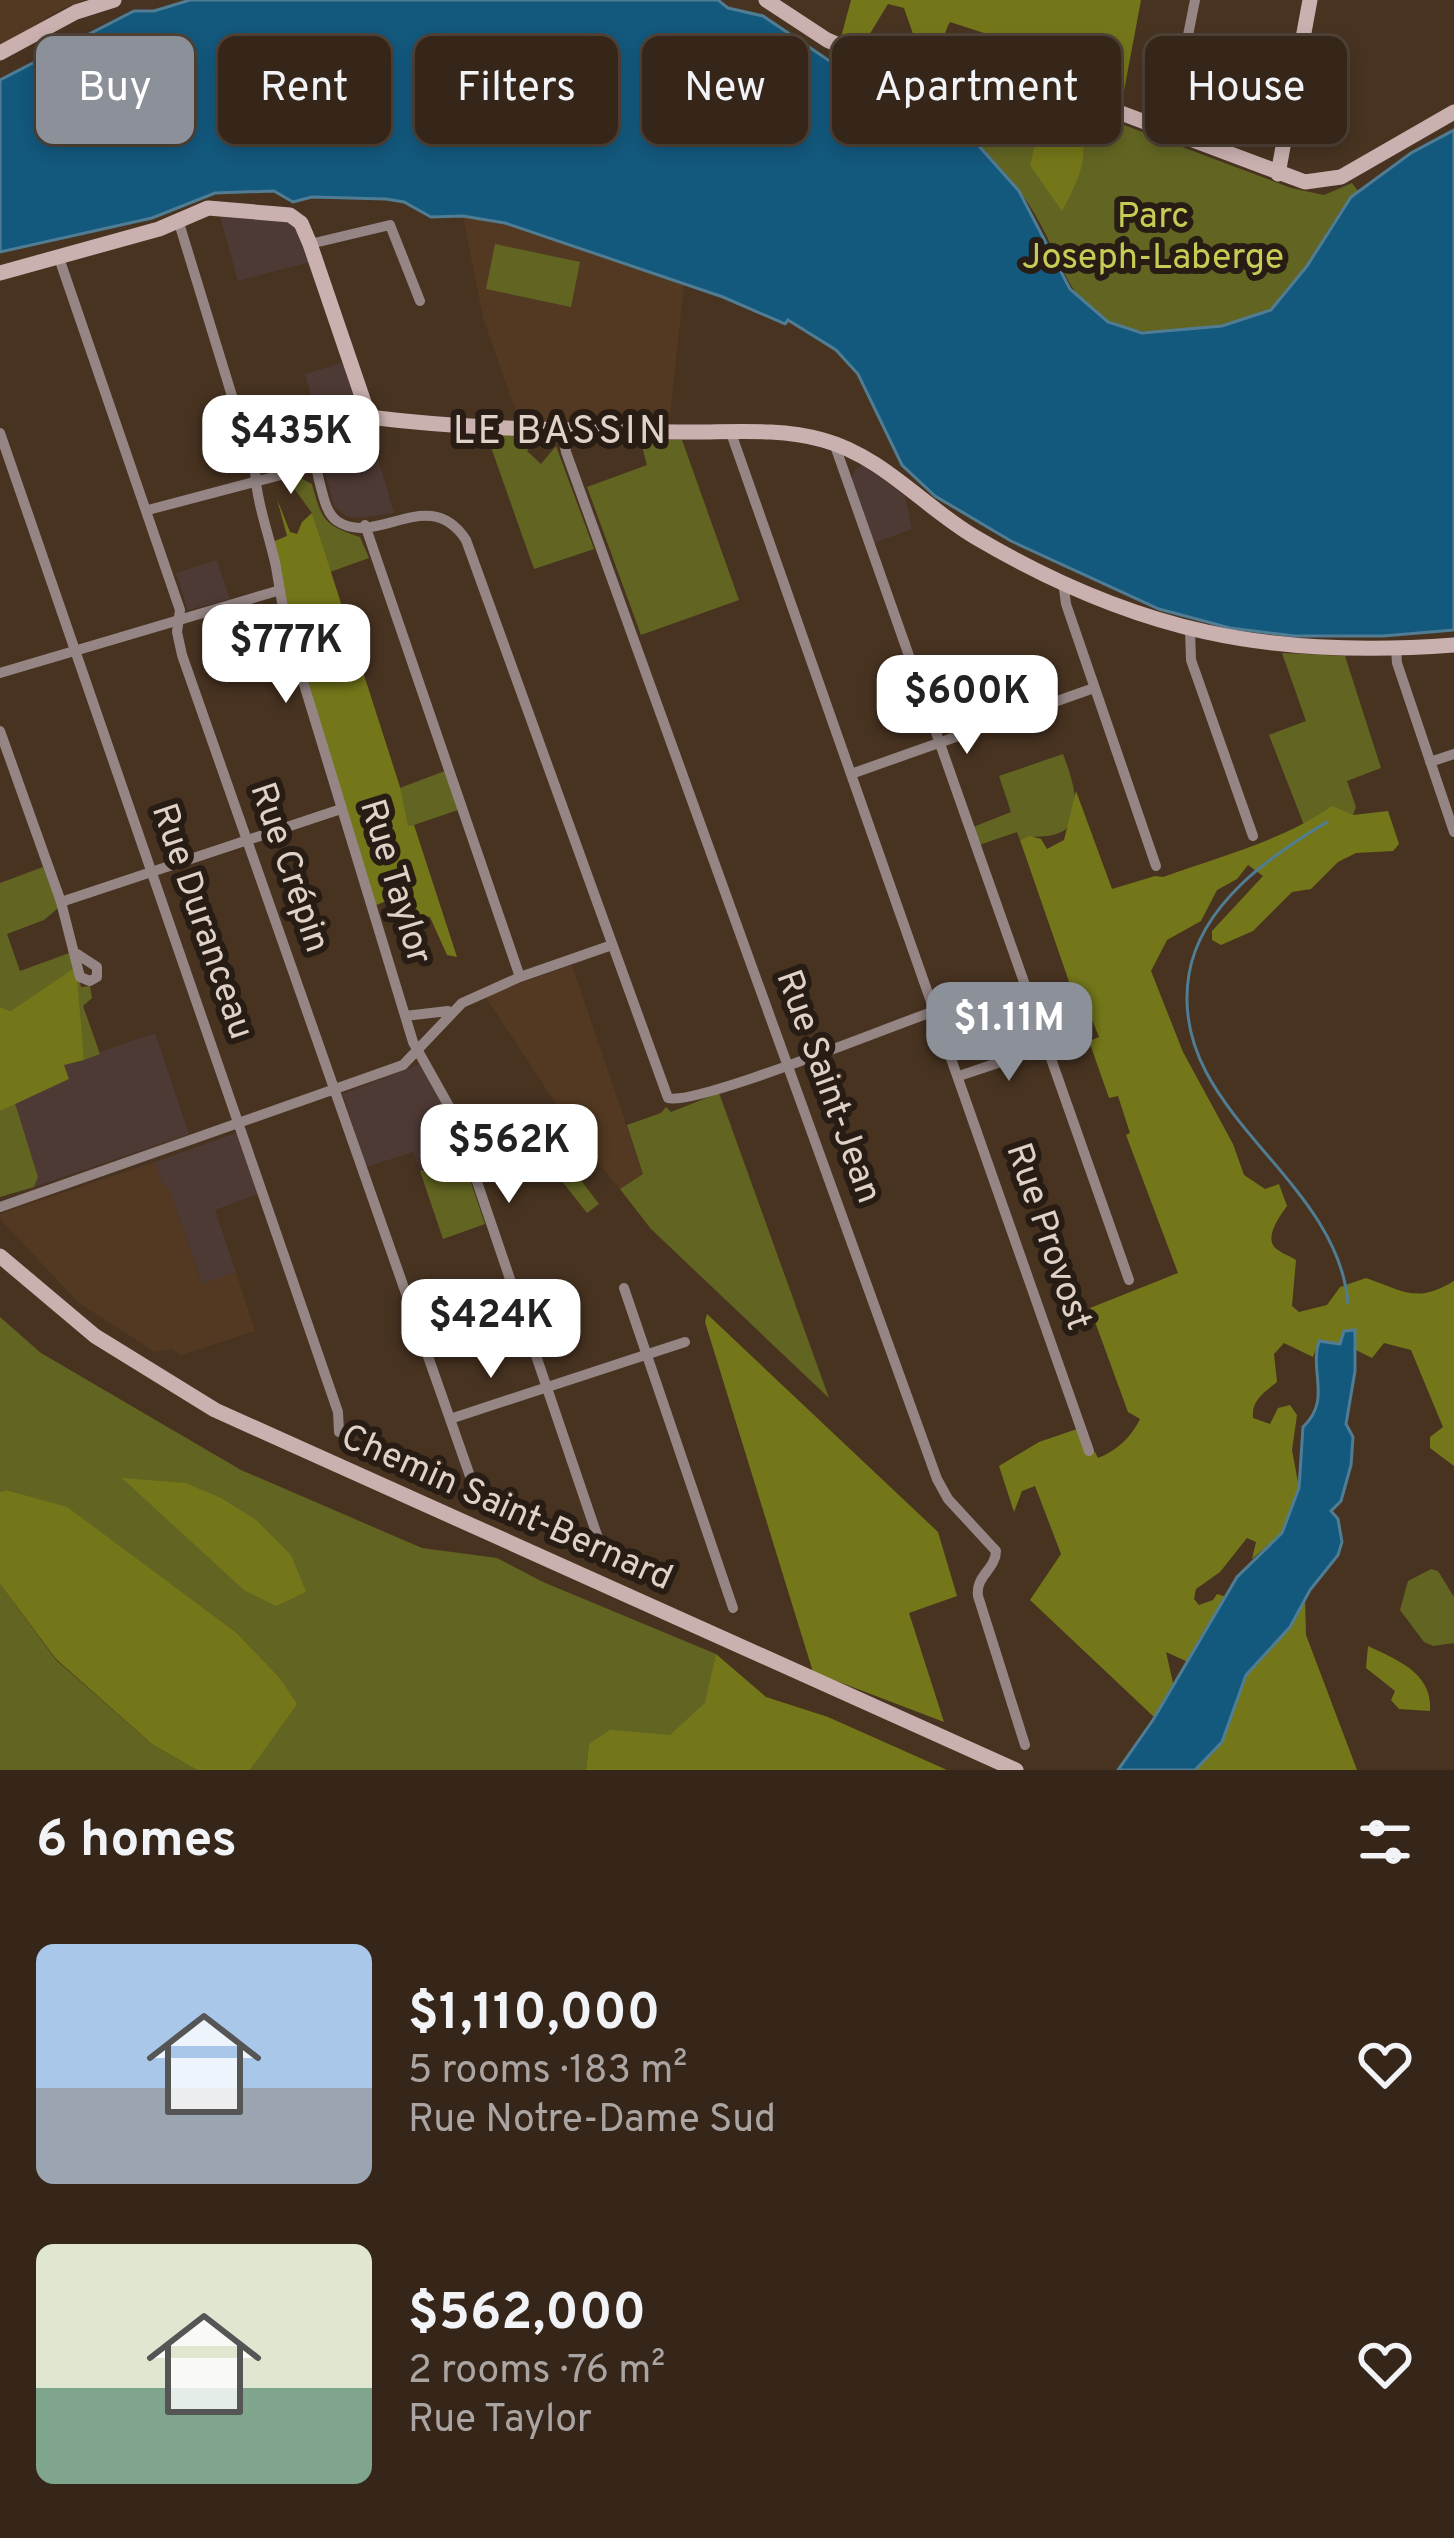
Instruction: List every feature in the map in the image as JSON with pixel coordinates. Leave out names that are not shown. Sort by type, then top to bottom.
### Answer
[{"type":"street","points":[[0,53],[76,12],[114,0]]},
{"type":"street","points":[[766,0],[827,40],[876,62],[962,85],[1115,112],[1145,123]]},
{"type":"street","points":[[1188,36],[1195,0]]},
{"type":"street","points":[[1278,174],[1310,0]]},
{"type":"street","points":[[1202,144],[1311,183],[1336,180],[1454,112]]},
{"type":"street","points":[[0,272],[179,223],[208,208],[286,214],[298,220],[310,244],[370,417]]},
{"type":"street","name":"Rue Taylor","points":[[179,223],[255,482],[277,571],[277,591],[405,1016],[454,1117],[600,1544]]},
{"type":"street","points":[[310,244],[390,225],[420,301]]},
{"type":"street","name":"Rue Crépin","points":[[59,258],[180,610],[182,656],[477,1496]]},
{"type":"street","points":[[935,1011],[788,1065],[671,1100],[463,534],[438,516],[365,525],[349,525],[332,516],[315,466],[313,447],[320,431],[341,419],[370,417],[562,430],[785,433],[834,443],[860,455],[957,526],[1129,610],[1190,630],[1285,647],[1454,645]]},
{"type":"street","name":"Rue Saint-Jean","points":[[562,430],[566,452],[940,1488],[996,1551],[977,1591],[1025,1745]]},
{"type":"street","name":"Rue Provost","points":[[730,433],[1089,1450]]},
{"type":"street","name":"Rue Duranceau","points":[[0,434],[338,1412],[340,1432]]},
{"type":"street","points":[[834,443],[1129,1280]]},
{"type":"street","points":[[846,483],[848,467],[860,455]]},
{"type":"street","points":[[148,510],[315,466]]},
{"type":"street","points":[[365,525],[520,977]]},
{"type":"street","points":[[1063,580],[1066,604],[1156,866]]},
{"type":"street","points":[[0,673],[277,591]]},
{"type":"street","points":[[1190,630],[1191,660],[1253,836]]},
{"type":"street","points":[[1396,649],[1454,832]]},
{"type":"street","points":[[851,774],[1094,688]]},
{"type":"street","points":[[0,731],[77,954]]},
{"type":"street","points":[[1430,761],[1454,754]]},
{"type":"street","points":[[61,902],[340,809]]},
{"type":"street","points":[[405,1016],[451,1011],[520,977],[612,945]]},
{"type":"street","points":[[0,1207],[403,1065],[451,1011]]},
{"type":"street","points":[[959,1076],[1045,1047]]},
{"type":"street","name":"Chemin Saint-Bernard","points":[[0,1256],[95,1336],[215,1410],[1016,1770]]},
{"type":"street","points":[[624,1288],[733,1608]]},
{"type":"street","points":[[450,1420],[685,1342]]},
{"type":"shaded area","points":[[0,0],[85,0],[0,46]]},
{"type":"shaded area","points":[[851,0],[1141,0],[1124,91],[1121,36],[991,36],[950,22],[945,36],[913,36],[904,8],[888,4],[869,36],[841,36]]},
{"type":"shaded area","points":[[1035,144],[1082,144],[1083,160],[1062,211],[1030,165]]},
{"type":"shaded area","points":[[220,216],[282,219],[297,227],[310,262],[238,281]]},
{"type":"shaded area","points":[[463,216],[505,223],[684,284],[669,426],[519,420],[483,318]]},
{"type":"shaded area","points":[[348,361],[358,406],[324,421],[316,413],[305,374]]},
{"type":"shaded area","points":[[368,425],[394,513],[358,518],[334,506],[320,454],[322,444],[335,431]]},
{"type":"shaded area","points":[[863,465],[905,496],[912,529],[871,544],[851,481],[855,469]]},
{"type":"shaded area","points":[[277,499],[290,532],[297,534],[312,513],[400,787],[408,826],[414,825],[457,957],[447,955],[430,917],[417,915],[408,892],[374,906],[282,591],[282,571],[272,542],[287,536]]},
{"type":"shaded area","points":[[217,560],[230,599],[188,610],[176,573]]},
{"type":"shaded area","points":[[1076,791],[1112,889],[1250,847],[1332,806],[1353,815],[1388,811],[1399,844],[1393,851],[1356,853],[1338,862],[1311,889],[1292,892],[1253,931],[1221,945],[1212,940],[1212,931],[1263,876],[1248,865],[1237,879],[1217,890],[1201,921],[1167,940],[1151,971],[1183,1052],[1233,1144],[1244,1175],[1265,1189],[1279,1184],[1287,1206],[1272,1240],[1273,1246],[1296,1260],[1292,1306],[1299,1312],[1327,1305],[1340,1287],[1366,1278],[1419,1294],[1454,1281],[1454,1466],[1430,1448],[1430,1437],[1443,1427],[1411,1350],[1384,1343],[1372,1358],[1354,1349],[1354,1330],[1340,1344],[1319,1341],[1313,1357],[1284,1343],[1274,1354],[1277,1382],[1257,1401],[1253,1418],[1270,1424],[1278,1408],[1290,1405],[1297,1415],[1292,1450],[1299,1488],[1282,1533],[1252,1559],[1256,1542],[1247,1538],[1220,1572],[1196,1589],[1194,1599],[1199,1605],[1217,1594],[1227,1597],[1188,1662],[1166,1652],[1173,1683],[1154,1717],[1030,1600],[1061,1554],[1035,1486],[1022,1491],[1014,1512],[999,1466],[1039,1442],[1077,1429],[1086,1454],[1095,1452],[1098,1458],[1128,1437],[1140,1419],[1128,1412],[1090,1308],[1178,1273],[1126,1135],[1130,1133],[1118,1096],[1109,1098],[1089,1041],[1099,1037],[1092,1020],[1083,1022],[1020,840],[1041,839],[1047,849],[1064,840]]},
{"type":"shaded area","points":[[572,965],[643,1174],[620,1189],[584,1146],[485,996]]},
{"type":"shaded area","points":[[76,967],[84,1060],[64,1065],[69,1079],[0,1111],[0,1007],[11,1011]]},
{"type":"shaded area","points":[[155,1033],[189,1134],[34,1187],[38,1177],[15,1103],[69,1079],[63,1065]]},
{"type":"shaded area","points":[[420,1064],[443,1105],[462,1156],[420,1171],[413,1152],[366,1167],[343,1094]]},
{"type":"shaded area","points":[[236,1133],[260,1193],[215,1210],[236,1272],[203,1285],[155,1162]]},
{"type":"shaded area","points":[[155,1162],[202,1284],[236,1272],[255,1331],[181,1355],[172,1349],[155,1352],[79,1303],[0,1219],[0,1214]]},
{"type":"shaded area","points":[[707,1314],[938,1532],[957,1596],[909,1613],[944,1722],[813,1672],[705,1322]]},
{"type":"shaded area","points":[[122,1478],[185,1483],[221,1498],[256,1520],[291,1555],[306,1592],[276,1606],[244,1590]]},
{"type":"shaded area","points":[[0,1492],[67,1507],[237,1633],[280,1678],[297,1704],[250,1770],[197,1770],[153,1745],[56,1659],[0,1584]]},
{"type":"shaded area","points":[[1305,1599],[1306,1635],[1357,1770],[1195,1770],[1222,1742],[1246,1675],[1290,1627]]},
{"type":"shaded area","points":[[1368,1646],[1419,1677],[1430,1711],[1399,1709],[1391,1700],[1395,1691],[1366,1668]]},
{"type":"shaded area","points":[[716,1654],[766,1697],[828,1717],[947,1770],[586,1770],[589,1744],[610,1730],[670,1735],[705,1703]]},
{"type":"green space","name":"Parc Joseph-Laberge","points":[[1121,124],[1145,133],[1145,144],[1174,144],[1291,188],[1324,195],[1352,183],[1358,191],[1335,219],[1297,283],[1271,309],[1233,324],[1149,331],[1117,326],[1078,296],[1038,220],[978,144],[1121,144]]},
{"type":"green space","points":[[495,244],[580,262],[571,307],[486,289]]},
{"type":"green space","points":[[486,433],[541,436],[527,451],[541,464],[556,446],[594,549],[534,569]]},
{"type":"green space","points":[[640,439],[682,440],[739,600],[641,635],[587,487],[647,465]]},
{"type":"green space","points":[[299,477],[312,484],[326,520],[360,537],[369,558],[330,572],[312,513],[288,480]]},
{"type":"green space","points":[[1282,653],[1345,656],[1381,768],[1347,781],[1356,807],[1353,815],[1304,825],[1269,735],[1306,721]]},
{"type":"green space","points":[[1063,754],[1075,797],[1068,827],[1054,835],[1020,840],[1017,832],[979,845],[973,827],[1011,812],[999,776]]},
{"type":"green space","points":[[445,771],[458,810],[408,827],[397,789]]},
{"type":"green space","points":[[43,867],[58,908],[44,920],[7,934],[20,971],[72,952],[81,987],[90,986],[92,998],[83,1006],[100,1054],[84,1060],[76,986],[11,1011],[0,1007],[0,883]]},
{"type":"green space","points":[[719,1093],[829,1398],[651,1229],[620,1189],[643,1174],[627,1125],[666,1107],[671,1112]]},
{"type":"green space","points":[[15,1103],[38,1177],[34,1187],[0,1197],[0,1111]]},
{"type":"green space","points":[[527,1109],[599,1204],[587,1213],[539,1152],[532,1157],[507,1124]]},
{"type":"green space","points":[[462,1156],[485,1224],[443,1239],[420,1171]]},
{"type":"green space","points":[[0,1317],[41,1353],[241,1470],[422,1548],[497,1558],[716,1654],[706,1703],[670,1736],[589,1744],[586,1770],[250,1770],[296,1704],[280,1678],[237,1633],[67,1508],[8,1490],[0,1492]]},
{"type":"green space","points":[[1431,1569],[1438,1571],[1454,1597],[1454,1643],[1433,1646],[1424,1642],[1400,1610],[1408,1581]]},
{"type":"green space","points":[[0,1584],[56,1660],[153,1745],[197,1770],[0,1770]]},
{"type":"water","points":[[190,0],[718,0],[728,8],[763,16],[793,36],[642,36],[642,144],[808,144],[808,46],[832,63],[832,144],[977,144],[1019,191],[1070,289],[1108,322],[1142,333],[1222,326],[1271,310],[1307,266],[1351,197],[1411,153],[1454,130],[1454,630],[1295,636],[1230,628],[1159,609],[1011,541],[935,496],[902,465],[858,374],[836,350],[788,320],[785,324],[723,297],[505,223],[431,217],[404,202],[386,199],[312,197],[293,202],[274,191],[215,193],[152,218],[0,252],[0,80],[36,61],[36,144],[194,144],[194,36],[85,36],[134,11],[154,11]]},
{"type":"water","points":[[1355,1330],[1355,1371],[1346,1424],[1353,1437],[1351,1465],[1341,1501],[1331,1511],[1338,1519],[1342,1542],[1338,1555],[1310,1590],[1290,1627],[1246,1675],[1222,1742],[1195,1770],[1118,1770],[1237,1577],[1282,1533],[1299,1488],[1303,1427],[1312,1417],[1318,1396],[1319,1341],[1340,1344],[1344,1331]]},
{"type":"waterway","points":[[1327,822],[1261,867],[1223,904],[1196,949],[1189,974],[1189,1022],[1203,1065],[1226,1104],[1315,1216],[1337,1257],[1348,1303]]},
{"type":"district","name":"LE BASSIN","points":[[561,433]]}]
